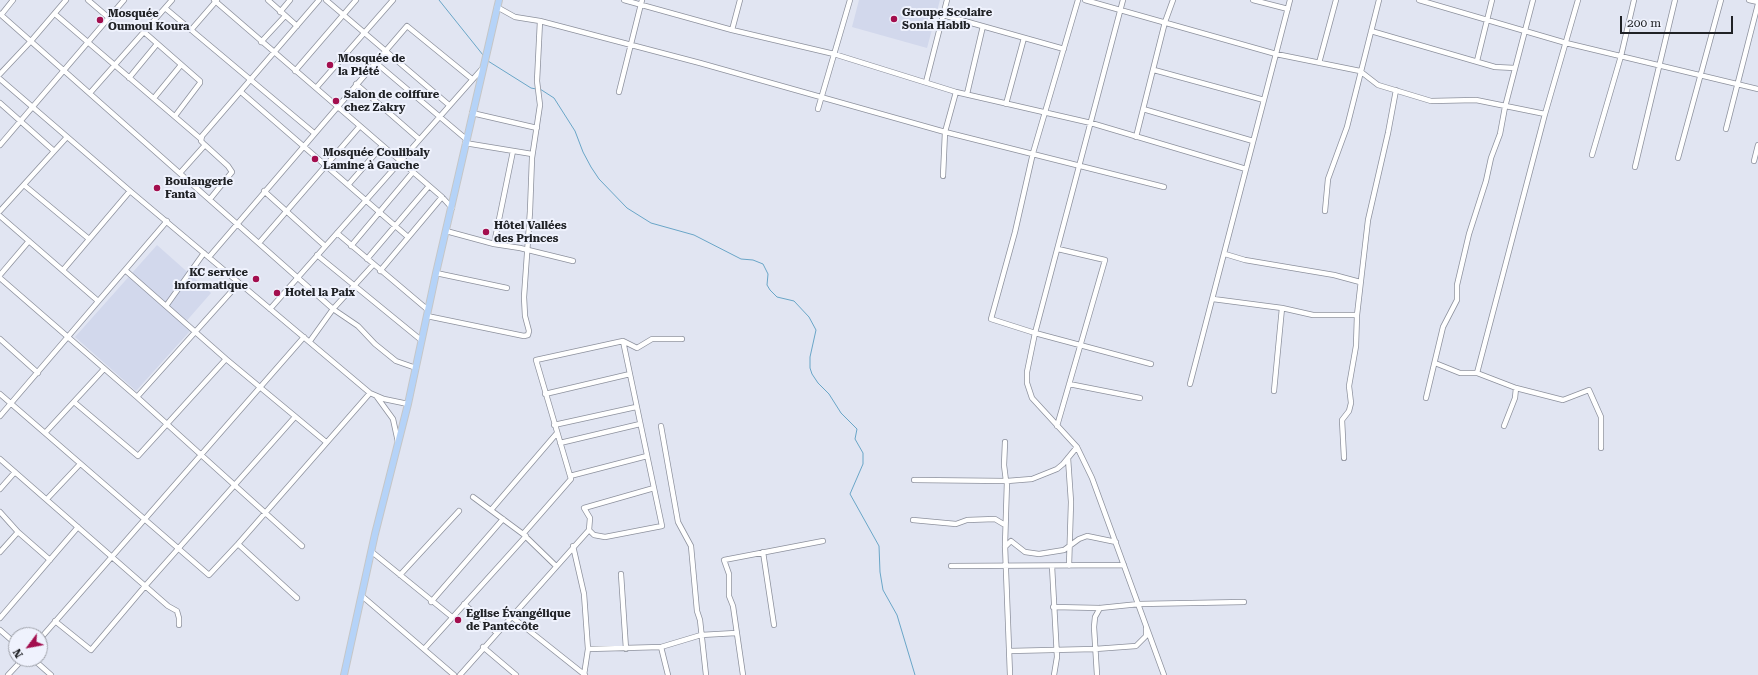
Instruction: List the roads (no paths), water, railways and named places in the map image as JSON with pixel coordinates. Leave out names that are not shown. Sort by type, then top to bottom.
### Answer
[{"type":"main road","points":[[344,675],[408,404],[436,273],[452,208],[465,141],[498,3]]},
{"type":"street","points":[[13,0],[0,14],[333,309],[358,326],[375,344],[396,361],[416,368]]},
{"type":"street","points":[[0,74],[66,0]]},
{"type":"street","points":[[88,0],[109,18]]},
{"type":"street","points":[[0,145],[124,0]]},
{"type":"street","points":[[90,93],[172,0]]},
{"type":"street","points":[[191,30],[216,0],[261,42],[338,106],[442,197],[452,208]]},
{"type":"street","points":[[268,0],[297,26]]},
{"type":"street","points":[[280,12],[290,0]]},
{"type":"street","points":[[201,139],[319,0]]},
{"type":"street","points":[[326,0],[448,105]]},
{"type":"street","points":[[295,71],[356,0]]},
{"type":"street","points":[[316,88],[393,0]]},
{"type":"street","points":[[624,0],[642,2],[732,30],[834,54],[956,92],[1091,123],[1246,169]]},
{"type":"street","points":[[732,30],[740,0]]},
{"type":"street","points":[[818,109],[850,0]]},
{"type":"street","points":[[926,82],[947,0]]},
{"type":"street","points":[[1078,0],[1033,153],[991,319],[1035,333],[1151,364]]},
{"type":"street","points":[[1085,0],[1276,54],[1360,71],[1378,85],[1431,101],[1476,100],[1545,114]]},
{"type":"street","points":[[1123,0],[1035,333],[1027,372],[1028,391],[1040,408],[1077,447],[1092,478],[1164,675]]},
{"type":"street","points":[[1136,137],[1165,22],[1173,0]]},
{"type":"street","points":[[1253,0],[1288,9]]},
{"type":"street","points":[[1190,384],[1290,0]]},
{"type":"street","points":[[1319,63],[1336,0]]},
{"type":"street","points":[[1325,211],[1328,179],[1347,127],[1379,0]]},
{"type":"street","points":[[1419,0],[1566,43],[1758,90]]},
{"type":"street","points":[[1477,61],[1492,0]]},
{"type":"street","points":[[1426,398],[1443,327],[1457,300],[1457,285],[1469,234],[1486,181],[1491,158],[1500,134],[1505,107],[1533,0]]},
{"type":"street","points":[[1477,373],[1545,114],[1578,0]]},
{"type":"street","points":[[1592,155],[1621,56],[1634,0]]},
{"type":"street","points":[[1634,167],[1675,0]]},
{"type":"street","points":[[1678,158],[1721,0]]},
{"type":"street","points":[[1726,129],[1736,84],[1758,3],[1749,0]]},
{"type":"street","points":[[619,92],[642,2]]},
{"type":"street","points":[[498,3],[514,17],[540,21],[822,97],[945,132],[1164,187]]},
{"type":"street","points":[[165,8],[314,133]]},
{"type":"street","points":[[54,14],[175,116],[228,166],[232,172],[210,200]]},
{"type":"street","points":[[943,15],[1064,49]]},
{"type":"street","points":[[261,42],[285,16]]},
{"type":"street","points":[[337,233],[428,313],[516,335],[528,335],[529,331],[525,316],[524,297],[532,154],[540,105],[537,81],[540,21]]},
{"type":"street","points":[[209,257],[407,26],[472,79]]},
{"type":"street","points":[[967,94],[983,26]]},
{"type":"street","points":[[1371,31],[1495,66],[1515,68]]},
{"type":"street","points":[[144,32],[200,81],[175,116]]},
{"type":"street","points":[[1006,104],[1024,38]]},
{"type":"street","points":[[129,78],[157,44]]},
{"type":"street","points":[[375,62],[465,141],[532,154]]},
{"type":"street","points":[[154,98],[181,65]]},
{"type":"street","points":[[270,309],[448,105],[481,70]]},
{"type":"street","points":[[1154,70],[1264,100]]},
{"type":"street","points":[[0,79],[130,191],[370,393],[391,401],[408,404]]},
{"type":"street","points":[[356,84],[419,140]]},
{"type":"street","points":[[1344,458],[1342,420],[1349,411],[1351,402],[1349,386],[1356,346],[1360,282],[1368,220],[1388,133],[1396,90]]},
{"type":"street","points":[[241,92],[408,237]]},
{"type":"street","points":[[943,176],[945,132],[956,92]]},
{"type":"street","points":[[0,103],[54,151]]},
{"type":"street","points":[[1143,109],[1253,141]]},
{"type":"street","points":[[472,113],[537,128]]},
{"type":"street","points":[[260,243],[360,126]]},
{"type":"street","points":[[0,211],[67,137]]},
{"type":"street","points":[[1754,161],[1758,144]]},
{"type":"street","points":[[180,173],[205,145]]},
{"type":"street","points":[[348,185],[382,146]]},
{"type":"street","points":[[494,244],[513,151]]},
{"type":"street","points":[[351,246],[413,172]]},
{"type":"street","points":[[24,184],[89,239]]},
{"type":"street","points":[[367,259],[429,186]]},
{"type":"street","points":[[63,270],[130,191]]},
{"type":"street","points":[[264,191],[326,246]]},
{"type":"street","points":[[380,271],[442,197]]},
{"type":"street","points":[[0,216],[98,301]]},
{"type":"street","points":[[0,416],[167,221]]},
{"type":"street","points":[[446,231],[494,244],[520,248],[527,251],[573,261]]},
{"type":"street","points":[[0,275],[29,241]]},
{"type":"street","points":[[1057,426],[1105,260],[1058,249]]},
{"type":"street","points":[[166,306],[204,253]]},
{"type":"street","points":[[1225,254],[1245,260],[1334,275],[1360,282]]},
{"type":"street","points":[[317,255],[354,287],[421,340]]},
{"type":"street","points":[[310,341],[333,309],[373,265]]},
{"type":"street","points":[[125,270],[294,418],[326,442]]},
{"type":"street","points":[[436,273],[507,288]]},
{"type":"street","points":[[0,278],[136,397],[302,546]]},
{"type":"street","points":[[136,397],[240,283]]},
{"type":"street","points":[[1213,299],[1282,308],[1313,315],[1357,314]]},
{"type":"street","points":[[1274,391],[1282,308]]},
{"type":"street","points":[[48,629],[304,336]]},
{"type":"street","points":[[0,339],[38,372]]},
{"type":"street","points":[[424,649],[571,479],[536,360],[623,341],[637,348],[652,340],[682,339]]},
{"type":"street","points":[[589,530],[594,535],[605,537],[662,526],[623,341]]},
{"type":"street","points":[[74,402],[138,456],[226,359]]},
{"type":"street","points":[[1435,364],[1460,373],[1477,373],[1516,388],[1563,400],[1589,390],[1601,416],[1601,448]]},
{"type":"street","points":[[45,433],[104,369]]},
{"type":"street","points":[[545,394],[630,374]]},
{"type":"street","points":[[1069,384],[1140,398]]},
{"type":"street","points":[[1504,426],[1515,398],[1516,388]]},
{"type":"street","points":[[0,394],[209,575],[265,514],[370,393]]},
{"type":"street","points":[[376,396],[393,419],[398,444]]},
{"type":"street","points":[[554,424],[636,407]]},
{"type":"street","points":[[55,621],[91,650],[146,585],[294,418]]},
{"type":"street","points":[[560,443],[640,424]]},
{"type":"street","points":[[661,426],[678,522],[691,546],[697,611],[700,620],[706,675]]},
{"type":"street","points":[[491,510],[557,433]]},
{"type":"street","points":[[1005,442],[1005,547],[1010,675]]},
{"type":"street","points":[[914,480],[1006,481],[1032,479],[1057,469],[1077,447]]},
{"type":"street","points":[[570,476],[647,456]]},
{"type":"street","points":[[1068,458],[1071,502],[1069,566]]},
{"type":"street","points":[[0,459],[146,585],[168,606],[177,611],[180,618],[179,625]]},
{"type":"street","points":[[47,499],[80,464]]},
{"type":"street","points":[[0,490],[15,472]]},
{"type":"street","points":[[460,675],[483,647],[512,617],[573,546],[589,530],[590,518],[584,508],[654,488]]},
{"type":"street","points":[[473,497],[524,535],[556,566]]},
{"type":"street","points":[[400,575],[459,511]]},
{"type":"street","points":[[0,512],[18,532],[50,560]]},
{"type":"street","points":[[431,602],[503,519]]},
{"type":"street","points":[[913,520],[956,524],[967,520],[995,519],[1005,525]]},
{"type":"street","points":[[0,618],[78,527]]},
{"type":"street","points":[[0,552],[18,532]]},
{"type":"street","points":[[1005,547],[1011,542],[1025,552],[1039,554],[1064,550],[1087,536],[1116,542]]},
{"type":"street","points":[[743,675],[733,606],[728,596],[729,574],[724,560],[823,540]]},
{"type":"street","points":[[238,544],[297,598]]},
{"type":"street","points":[[573,546],[584,594],[588,649],[584,675]]},
{"type":"street","points":[[372,552],[431,602],[452,617]]},
{"type":"street","points":[[763,552],[774,625]]},
{"type":"street","points":[[951,566],[1124,565]]},
{"type":"street","points":[[1052,566],[1053,607],[1057,657],[1054,675]]},
{"type":"street","points":[[621,574],[626,649]]},
{"type":"street","points":[[362,596],[454,675]]},
{"type":"street","points":[[1053,607],[1100,608],[1139,604],[1244,602]]},
{"type":"street","points":[[464,604],[497,633]]},
{"type":"street","points":[[1097,675],[1094,627],[1095,617],[1100,608]]},
{"type":"street","points":[[512,617],[584,675]]},
{"type":"street","points":[[1009,651],[1095,649],[1136,646],[1146,636],[1146,624]]},
{"type":"street","points":[[0,630],[8,637]]},
{"type":"street","points":[[588,649],[660,647],[701,636],[736,633]]},
{"type":"street","points":[[483,647],[516,675]]},
{"type":"street","points":[[660,647],[668,675]]},
{"type":"street","points":[[8,675],[16,667]]},
{"type":"street","points":[[42,667],[51,675]]},
{"type":"waterway","points":[[439,0],[483,55]]},
{"type":"waterway","points":[[488,61],[531,88],[536,89]]},
{"type":"waterway","points":[[540,89],[554,98],[575,131],[583,152],[591,167],[599,179],[627,208],[651,223],[694,235],[741,259],[753,260],[763,264],[768,274],[767,285],[770,290],[777,297],[794,301],[809,317],[816,330],[810,357],[810,368],[812,374],[818,383],[829,394],[841,413],[857,429],[855,439],[863,453],[863,464],[850,494],[879,546],[880,572],[883,590],[897,615],[915,675]]},
{"type":"place","name":"Groupe Scolaire Sonia Habib","points":[[894,19]]},
{"type":"place","name":"Mosquée Oumoul Koura","points":[[100,20]]},
{"type":"place","name":"Mosquée de la Piété","points":[[330,65]]},
{"type":"place","name":"Salon de coiffure chez Zakry","points":[[336,101]]},
{"type":"place","name":"Mosquée Coulibaly Lamine à Gauche","points":[[315,159]]},
{"type":"place","name":"Boulangerie Fanta","points":[[157,188]]},
{"type":"place","name":"Hôtel Vallées des Princes","points":[[486,232]]},
{"type":"place","name":"KC service informatique","points":[[256,279]]},
{"type":"place","name":"Hotel la Paix","points":[[277,293]]},
{"type":"place","name":"Eglise Évangélique de Pantecôte","points":[[458,620]]}]
